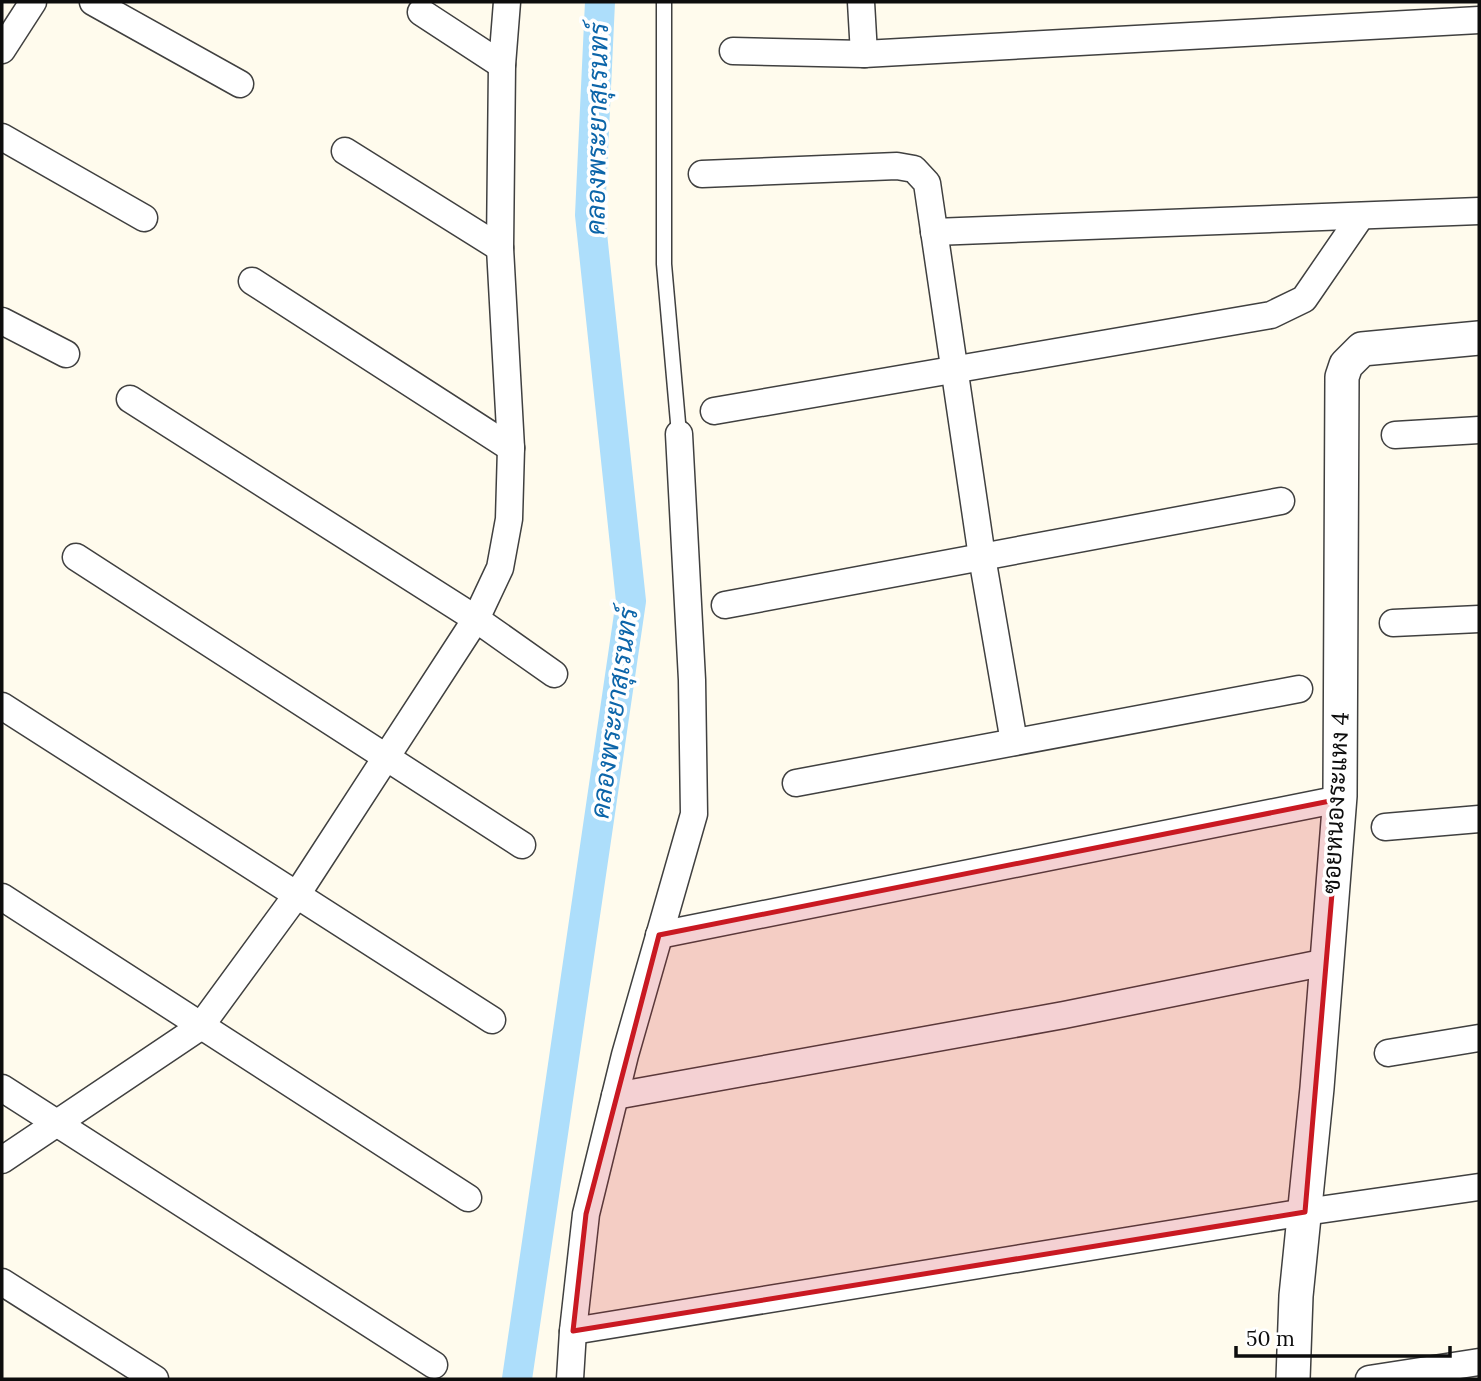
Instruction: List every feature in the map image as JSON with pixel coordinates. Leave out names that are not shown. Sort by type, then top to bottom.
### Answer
[{"type":"street","points":[[2,50],[33,2]]},
{"type":"street","points":[[93,2],[240,85]]},
{"type":"street","points":[[2,1160],[200,1027],[296,896],[476,619],[500,568],[509,519],[511,448],[500,248],[502,65],[508,2]]},
{"type":"street","points":[[861,2],[864,54]]},
{"type":"street","points":[[421,12],[502,65]]},
{"type":"street","points":[[733,51],[864,54],[1479,20]]},
{"type":"street","points":[[2,137],[144,218]]},
{"type":"street","points":[[345,151],[500,248]]},
{"type":"street","points":[[702,174],[897,166],[914,169],[927,183],[982,558],[1014,742]]},
{"type":"street","points":[[934,232],[1479,211]]},
{"type":"street","points":[[714,411],[1271,315],[1304,299],[1361,216]]},
{"type":"street","points":[[252,281],[511,448]]},
{"type":"street","points":[[2,321],[66,354]]},
{"type":"street","name":"ซอยหนองระแหง 4","points":[[1293,1379],[1296,1296],[1340,799],[1342,377],[1346,365],[1362,349],[1479,338]]},
{"type":"street","points":[[130,399],[476,619],[554,674]]},
{"type":"street","points":[[1395,435],[1479,430]]},
{"type":"street","points":[[570,1379],[572,1331],[586,1214],[615,1096],[694,814],[692,680],[679,434]]},
{"type":"street","points":[[725,605],[1281,501]]},
{"type":"street","points":[[76,558],[523,845]]},
{"type":"street","points":[[1393,623],[1479,619]]},
{"type":"street","points":[[796,783],[1299,689]]},
{"type":"street","points":[[2,706],[492,1020]]},
{"type":"street","points":[[659,935],[1340,799]]},
{"type":"street","points":[[1385,827],[1479,820]]},
{"type":"street","points":[[2,897],[468,1198]]},
{"type":"street","points":[[615,1096],[1050,1017],[1327,962]]},
{"type":"street","points":[[1388,1053],[1479,1038]]},
{"type":"street","points":[[2,1088],[434,1365]]},
{"type":"street","points":[[572,1331],[1305,1212],[1479,1187]]},
{"type":"street","points":[[2,1282],[155,1379]]},
{"type":"street","points":[[1370,1379],[1479,1362]]},
{"type":"lane","points":[[664,2],[664,264],[679,434]]},
{"type":"highlighted area","points":[[1340,799],[1305,1212],[573,1331],[586,1214],[659,935]]},
{"type":"waterway","name":"คลองพระยาสุเรนทร์","points":[[517,1379],[631,601],[590,215],[600,2]]}]
